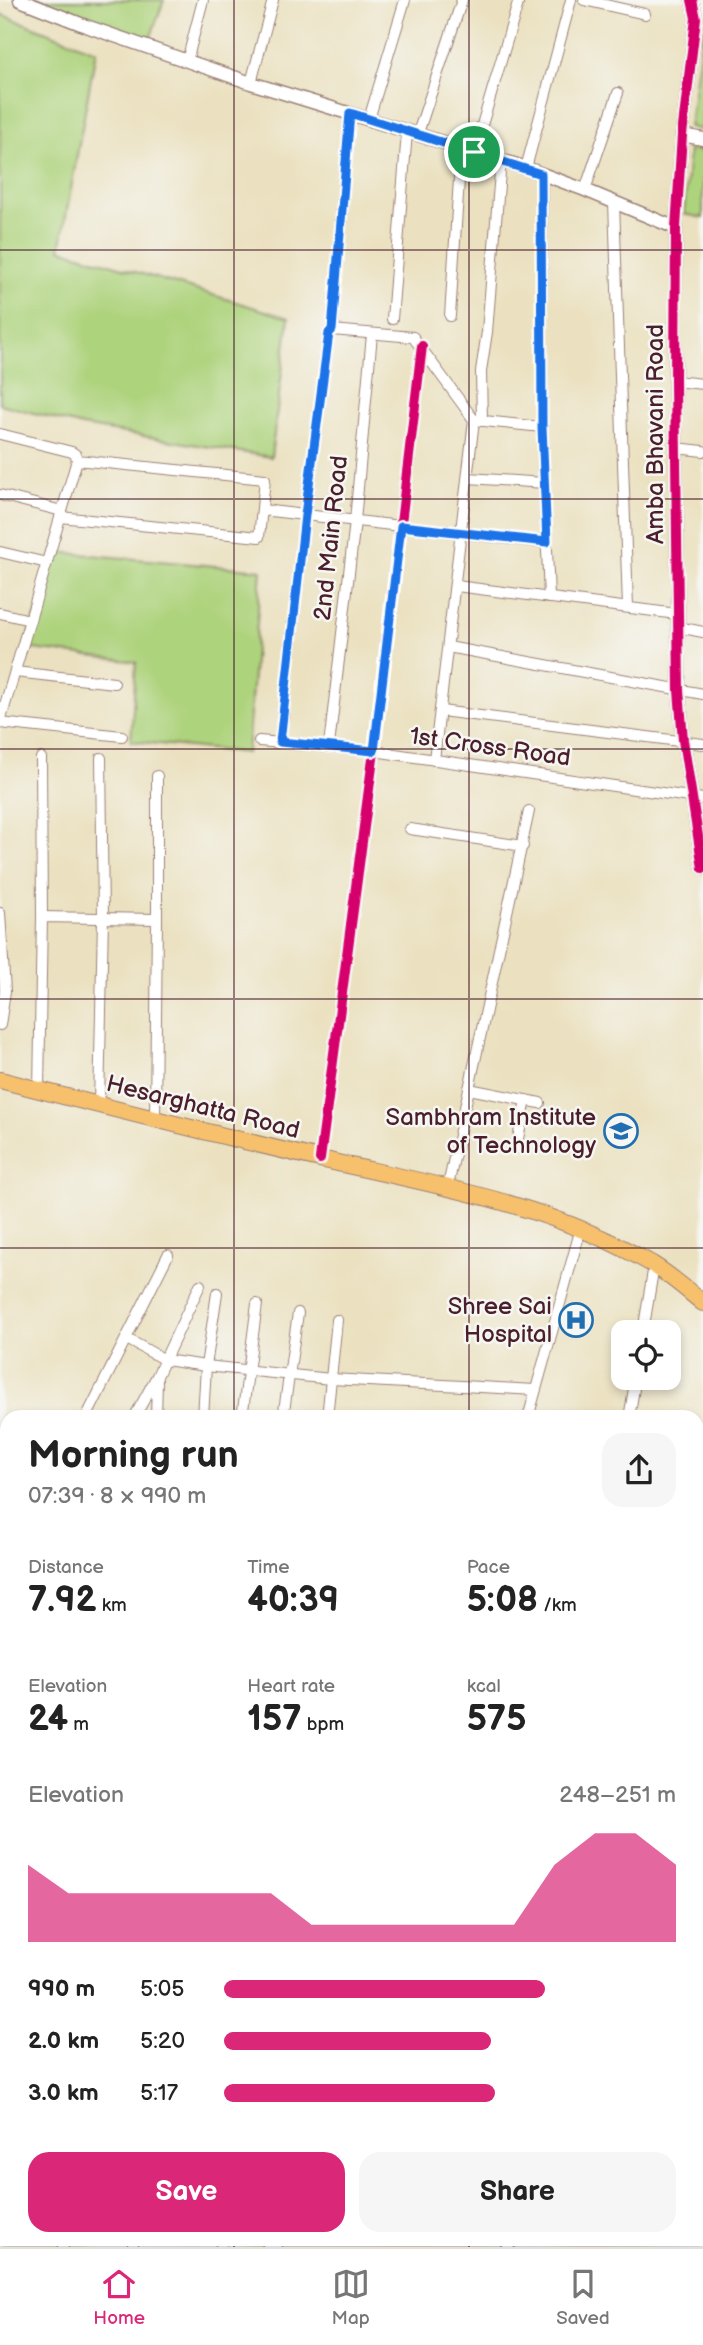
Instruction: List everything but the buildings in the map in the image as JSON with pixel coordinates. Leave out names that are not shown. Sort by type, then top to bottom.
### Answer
[{"type":"main road","name":"Hesarghatta Road","points":[[0,1080],[320,1159],[448,1186],[517,1204],[581,1228],[654,1265],[703,1303]]},
{"type":"street","points":[[20,0],[86,26],[251,83],[526,168],[676,228]]},
{"type":"street","points":[[187,61],[204,0]]},
{"type":"street","points":[[251,83],[273,0]]},
{"type":"street","points":[[369,118],[405,0]]},
{"type":"street","points":[[392,319],[412,134],[462,0]]},
{"type":"street","points":[[450,316],[468,151],[519,0]]},
{"type":"street","points":[[526,168],[571,0]]},
{"type":"street","points":[[584,0],[645,14]]},
{"type":"street","name":"Amba Bhavani Road","points":[[692,0],[696,18],[682,135],[676,228],[678,620],[683,740],[698,798],[703,868]]},
{"type":"street","points":[[585,190],[618,93]]},
{"type":"street","points":[[280,742],[305,515],[330,332],[350,113]]},
{"type":"street","points":[[682,135],[703,139]]},
{"type":"street","points":[[435,760],[468,478],[478,420],[501,160]]},
{"type":"street","points":[[541,174],[542,427],[548,598]]},
{"type":"street","points":[[614,202],[628,607]]},
{"type":"street","points":[[330,332],[411,336],[422,346],[478,420],[542,427]]},
{"type":"street","name":"2nd Main Road","points":[[329,746],[355,521],[372,334]]},
{"type":"street","points":[[320,1159],[374,751],[422,346]]},
{"type":"street","points":[[675,381],[703,384]]},
{"type":"street","points":[[0,434],[72,452],[77,460],[0,722],[122,736]]},
{"type":"street","points":[[676,448],[703,451]]},
{"type":"street","points":[[0,495],[61,514],[259,537],[265,479],[77,460]]},
{"type":"street","points":[[468,478],[545,483]]},
{"type":"street","points":[[262,510],[547,542]]},
{"type":"street","points":[[0,552],[47,563]]},
{"type":"street","points":[[456,586],[628,607],[678,620],[703,632]]},
{"type":"street","points":[[0,612],[30,620]]},
{"type":"street","points":[[448,647],[703,694]]},
{"type":"street","points":[[15,672],[114,683]]},
{"type":"street","points":[[440,711],[703,744]]},
{"type":"street","name":"1st Cross Road","points":[[259,741],[374,751],[698,798]]},
{"type":"street","points":[[39,1090],[41,758]]},
{"type":"street","points":[[99,1105],[103,918],[101,758]]},
{"type":"street","points":[[155,1118],[157,776]]},
{"type":"street","points":[[448,1186],[529,811]]},
{"type":"street","points":[[410,829],[523,846]]},
{"type":"street","points":[[0,913],[5,991],[0,1025]]},
{"type":"street","points":[[42,917],[157,919]]},
{"type":"street","points":[[469,1090],[540,1103]]},
{"type":"street","points":[[516,1148],[526,1100]]},
{"type":"street","points":[[530,1410],[581,1228]]},
{"type":"street","points":[[90,1410],[168,1255]]},
{"type":"street","points":[[645,1320],[654,1265]]},
{"type":"street","points":[[138,1410],[200,1285]]},
{"type":"street","points":[[203,1410],[206,1366],[217,1293]]},
{"type":"street","points":[[243,1410],[257,1304]]},
{"type":"street","points":[[284,1410],[298,1313]]},
{"type":"street","points":[[328,1410],[337,1320]]},
{"type":"street","points":[[127,1339],[165,1360],[206,1366],[331,1379],[536,1390]]},
{"type":"street","points":[[156,1410],[157,1376]]},
{"type":"street","points":[[630,1410],[634,1390]]},
{"type":"green space","points":[[34,0],[164,0],[150,39]]},
{"type":"green space","points":[[0,14],[96,51],[60,249],[289,318],[271,457],[82,426],[0,404]]},
{"type":"green space","points":[[703,27],[703,130],[689,127]]},
{"type":"green space","points":[[689,149],[703,152],[703,218],[684,214]]},
{"type":"green space","points":[[56,552],[261,570],[247,753],[131,741],[136,662],[25,648]]},
{"type":"cycle path","points":[[692,0],[696,18],[682,135],[676,228],[675,381],[679,690],[683,740],[703,868]]},
{"type":"cycle path","points":[[320,1159],[374,751],[422,346]]},
{"type":"place","name":"Sambhram Institute of Technology","points":[[621,1131]]},
{"type":"place","name":"Shree Sai Hospital","points":[[576,1320]]},
{"type":"route","points":[[350,113],[474,152],[541,174],[542,427],[547,542],[401,526],[374,751],[280,742],[305,515],[329,333],[332,330],[350,113]]}]
